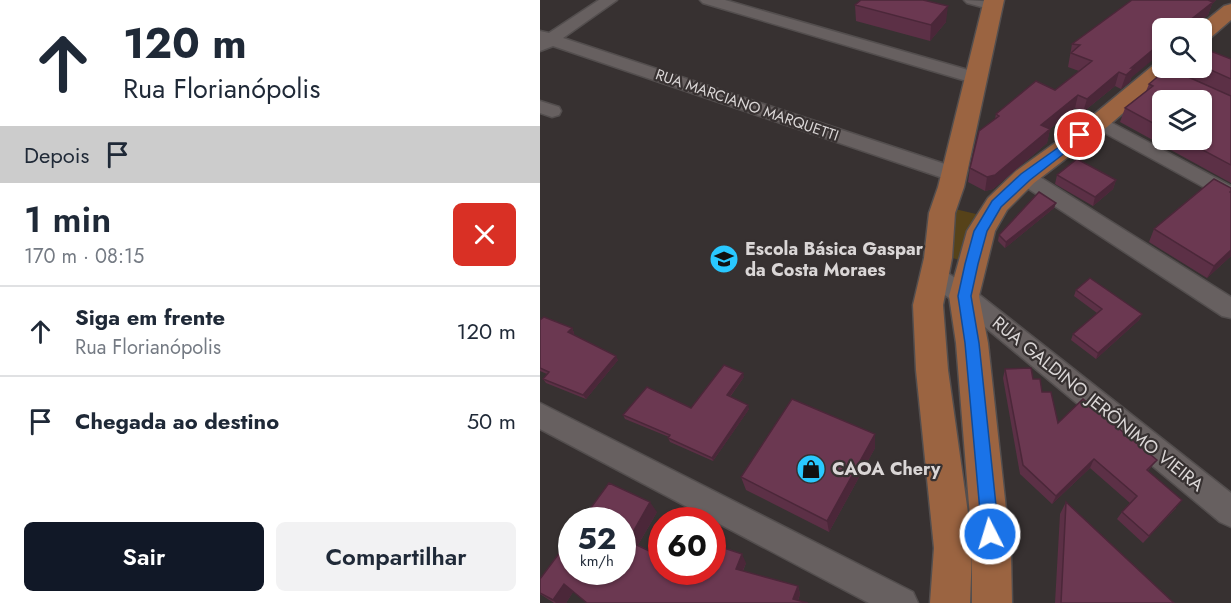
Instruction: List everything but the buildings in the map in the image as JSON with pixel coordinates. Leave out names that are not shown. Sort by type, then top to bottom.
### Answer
[{"type":"main road","points":[[950,603],[953,548],[929,337],[928,305],[935,276],[942,213],[976,78],[986,2]]},
{"type":"main road","points":[[1212,26],[1231,10]]},
{"type":"main road","points":[[992,603],[992,555],[972,343],[964,296],[981,231],[997,204],[1025,177],[1161,78]]},
{"type":"main road","points":[[952,180],[960,196],[982,204],[997,204]]},
{"type":"street","points":[[544,41],[609,0]]},
{"type":"street","points":[[708,0],[976,78]]},
{"type":"street","name":"RUA MARCIANO MARQUETTI","points":[[544,41],[952,180]]},
{"type":"street","points":[[1099,122],[1231,195]]},
{"type":"street","points":[[1025,177],[1231,309]]},
{"type":"street","name":"RUA GALDINO JERÔNIMO VIEIRA","points":[[935,276],[964,296],[1231,512]]},
{"type":"street","points":[[540,415],[902,603]]},
{"type":"shaded area","points":[[955,209],[976,214],[959,260],[953,258]]},
{"type":"place","name":"Escola Básica Gaspar da Costa Moraes","points":[[724,259]]},
{"type":"place","name":"CAOA Chery","points":[[811,469]]},
{"type":"route","points":[[990,534],[972,343],[964,296],[971,264],[981,231],[997,204],[1025,177],[1080,135]]}]
